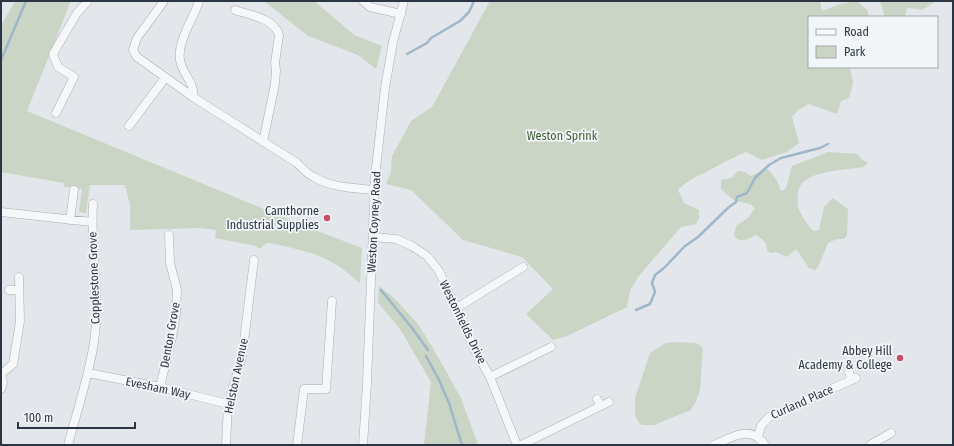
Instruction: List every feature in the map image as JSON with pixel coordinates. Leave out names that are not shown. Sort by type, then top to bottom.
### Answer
[{"type":"street","points":[[56,113],[74,76],[58,67],[53,54],[77,13],[88,1]]},
{"type":"street","points":[[164,1],[137,38],[133,50],[137,57],[193,97],[297,163],[312,176],[322,182],[375,190]]},
{"type":"street","points":[[193,97],[193,86],[182,69],[179,58],[183,38],[199,1]]},
{"type":"street","points":[[363,1],[370,7],[401,14]]},
{"type":"street","name":"Weston Coyney Road","points":[[363,445],[375,190],[385,88],[393,42],[404,1]]},
{"type":"street","points":[[235,10],[264,19],[278,32],[279,35],[275,63],[275,84],[263,142]]},
{"type":"street","points":[[129,126],[165,78]]},
{"type":"street","points":[[70,220],[74,190]]},
{"type":"street","name":"Copplestone Grove","points":[[68,445],[88,373],[94,341],[96,306],[92,222],[93,204]]},
{"type":"street","points":[[1,212],[92,222]]},
{"type":"street","name":"Denton Grove","points":[[160,387],[176,314],[177,290],[170,263],[169,235]]},
{"type":"street","name":"Westonfields Drive","points":[[373,237],[396,239],[412,246],[427,256],[439,271],[474,348],[490,377],[517,445]]},
{"type":"street","name":"Helston Avenue","points":[[226,445],[228,404],[242,357],[254,260]]},
{"type":"street","points":[[456,309],[523,267]]},
{"type":"street","points":[[1,389],[3,383],[1,374],[13,364],[15,354],[20,321],[19,277]]},
{"type":"street","points":[[9,290],[19,290]]},
{"type":"street","points":[[297,445],[304,389],[326,389],[332,301]]},
{"type":"street","points":[[490,377],[551,347]]},
{"type":"street","name":"Evesham Way","points":[[88,373],[160,387],[228,404]]},
{"type":"street","name":"Curland Place","points":[[758,436],[761,426],[769,416],[852,377]]},
{"type":"street","points":[[521,445],[599,402],[609,402]]},
{"type":"street","points":[[714,445],[746,433],[758,436],[765,445]]},
{"type":"street","points":[[870,445],[891,433]]},
{"type":"green space","points":[[15,1],[71,1],[27,111],[312,229],[362,248],[360,283],[338,266],[319,256],[269,243],[265,244],[260,249],[256,246],[215,238],[216,230],[200,228],[130,230],[130,205],[125,185],[90,185],[86,213],[79,212],[82,189],[64,187],[64,183],[1,172],[1,26]]},
{"type":"green space","points":[[264,1],[314,1],[354,35],[382,46],[376,69],[358,55],[308,36]]},
{"type":"green space","name":"Weston Sprink","points":[[490,1],[820,1],[822,11],[840,4],[857,1],[868,11],[869,16],[808,16],[808,68],[850,68],[853,83],[849,98],[841,101],[837,114],[809,104],[798,110],[792,117],[799,143],[787,152],[762,160],[746,152],[694,178],[682,186],[678,190],[684,203],[699,210],[699,218],[696,224],[681,227],[638,277],[630,291],[627,307],[567,336],[553,340],[526,314],[553,289],[522,257],[463,240],[411,190],[386,184],[391,172],[392,156],[411,121],[432,107]]},
{"type":"green space","points":[[880,1],[936,1],[922,10],[907,8],[905,16],[885,16]]},
{"type":"green space","points":[[828,152],[858,154],[862,160],[868,162],[864,167],[818,174],[809,178],[799,189],[798,208],[809,227],[814,231],[819,230],[824,207],[833,198],[848,209],[847,235],[844,239],[837,239],[828,243],[818,267],[815,270],[809,268],[796,249],[787,257],[776,252],[771,253],[767,251],[763,240],[756,235],[743,240],[735,238],[734,233],[737,225],[748,218],[755,208],[750,204],[735,201],[721,189],[721,180],[731,178],[738,171],[745,172],[751,176],[766,168],[779,184],[781,191],[786,188],[792,166]]},
{"type":"green space","points":[[379,286],[394,298],[418,324],[461,398],[478,445],[424,445],[431,382],[400,329],[378,303]]},
{"type":"green space","points":[[666,343],[696,343],[703,348],[700,390],[696,401],[691,410],[654,425],[642,425],[638,422],[635,415],[635,398],[650,353]]},
{"type":"waterway","points":[[1,60],[26,1]]},
{"type":"waterway","points":[[407,54],[427,43],[431,38],[460,21],[469,12],[474,1]]},
{"type":"waterway","points":[[636,310],[650,304],[655,292],[652,283],[655,275],[664,268],[685,246],[698,237],[736,202],[737,197],[747,193],[755,178],[769,165],[781,158],[820,148],[828,144]]},
{"type":"waterway","points":[[381,290],[428,350]]},
{"type":"waterway","points":[[426,356],[449,403],[462,445]]},
{"type":"place","name":"Camthorne Industrial Supplies","points":[[327,218]]},
{"type":"place","name":"Abbey Hill Academy & College","points":[[900,358]]}]
